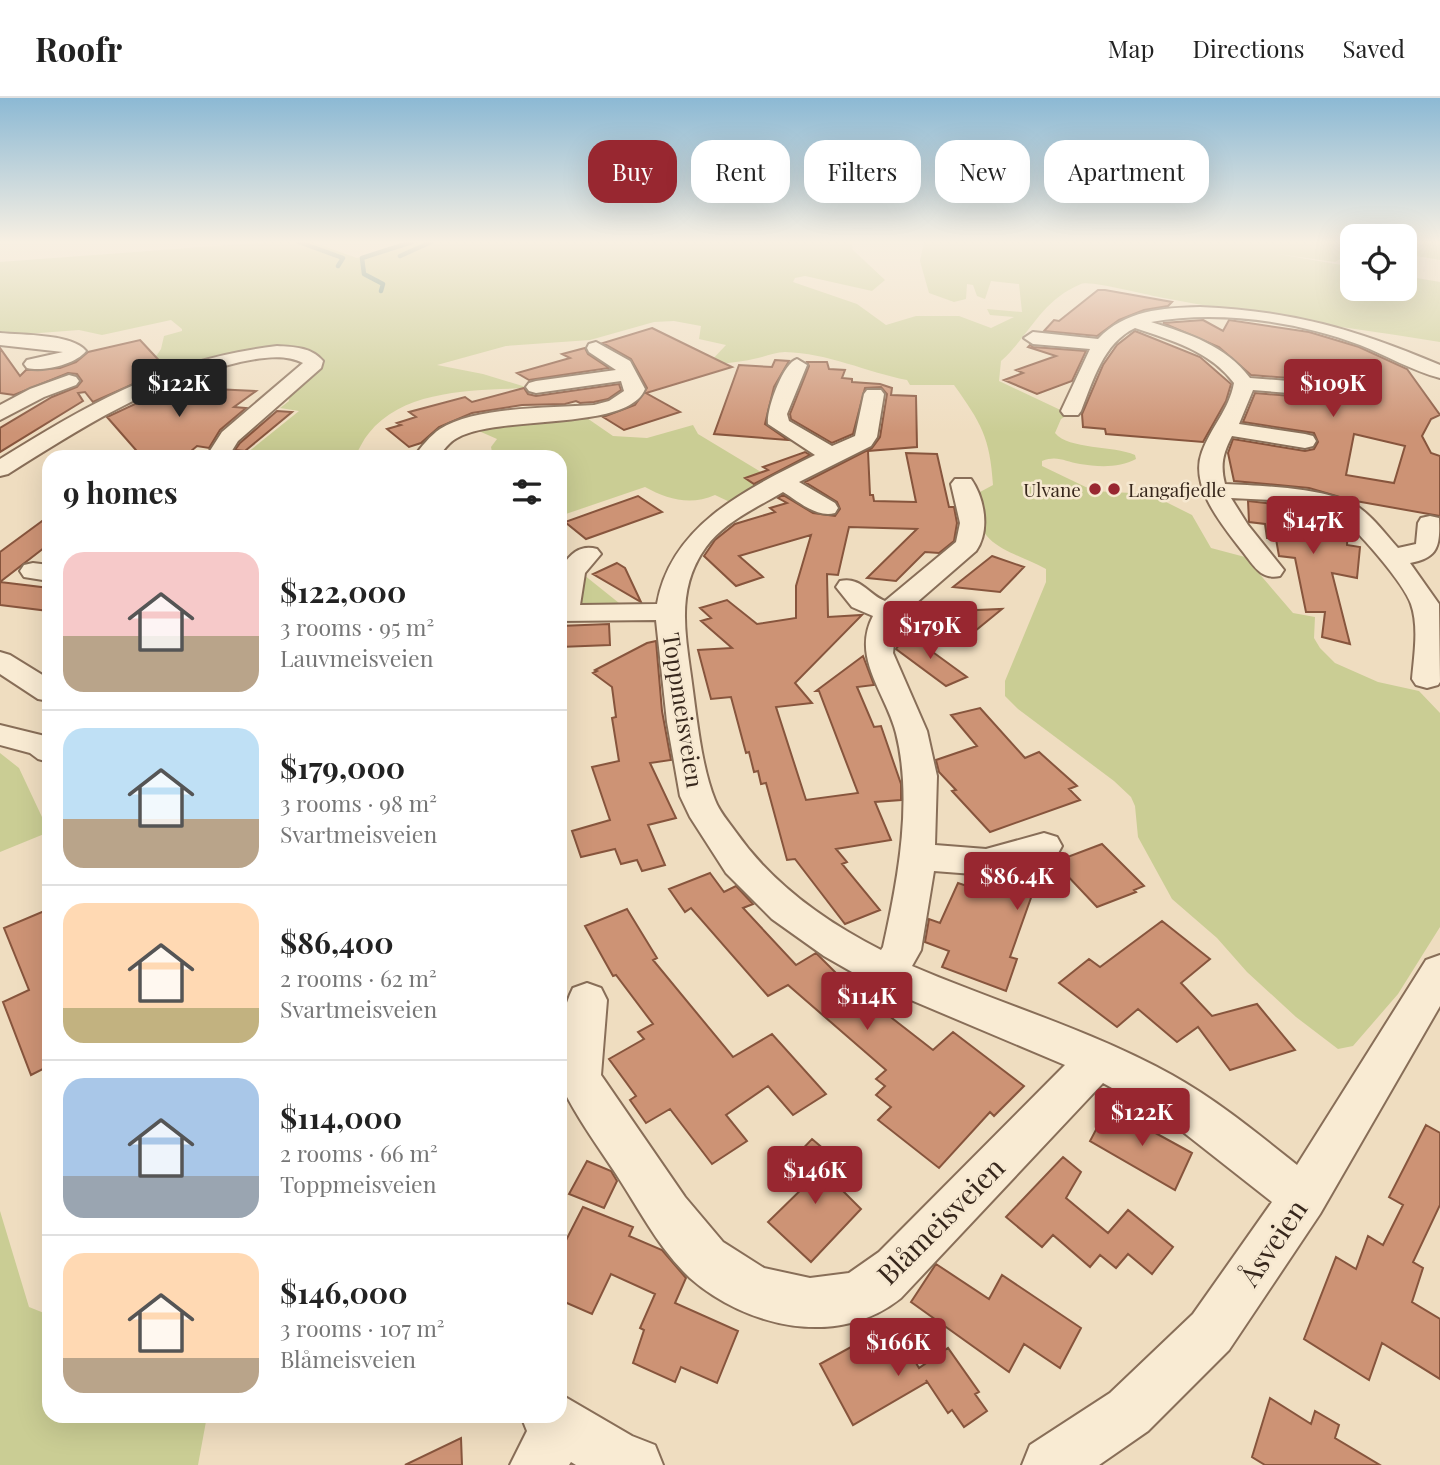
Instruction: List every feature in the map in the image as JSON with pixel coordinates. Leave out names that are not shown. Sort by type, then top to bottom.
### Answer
[{"type":"street","points":[[1071,411],[1089,367],[1103,345],[1132,321],[1148,316],[1185,312],[1283,320],[1353,337],[1440,372]]},
{"type":"street","points":[[1132,321],[1209,350],[1231,366],[1244,383],[1327,390]]},
{"type":"street","points":[[4,340],[70,336]]},
{"type":"street","points":[[1033,338],[1103,345]]},
{"type":"street","points":[[4,340],[65,345],[77,351],[68,356],[34,364]]},
{"type":"street","points":[[432,450],[447,434],[483,421],[581,413],[616,405],[633,394],[635,389],[623,365],[596,348]]},
{"type":"street","points":[[0,469],[95,410],[153,384],[259,352],[291,350],[307,354],[313,361],[311,368],[230,438],[222,450]]},
{"type":"street","points":[[797,365],[777,414],[779,424],[830,454]]},
{"type":"street","points":[[536,387],[629,374]]},
{"type":"street","points":[[0,414],[37,393],[69,381]]},
{"type":"street","points":[[1244,383],[1226,429],[1203,457],[1219,501],[1271,570]]},
{"type":"street","name":"Toppmeisveien","points":[[874,394],[866,437],[830,454],[704,532],[678,570],[669,612],[687,747],[701,808],[749,874],[782,906],[834,945],[887,973],[1138,1078],[1202,1119],[1303,1198]]},
{"type":"street","points":[[1226,429],[1305,440]]},
{"type":"street","points":[[783,482],[827,508]]},
{"type":"street","points":[[887,973],[902,950],[915,886],[920,776],[911,731],[879,653],[882,625],[888,613],[967,546],[973,537],[974,528],[963,484]]},
{"type":"street","points":[[1215,490],[1317,502],[1345,509],[1353,514],[1419,592],[1425,605],[1427,679]]},
{"type":"street","points":[[1390,556],[1412,555],[1427,548],[1430,523]]},
{"type":"street","points":[[567,590],[574,566],[588,554]]},
{"type":"street","points":[[849,587],[862,601],[888,613]]},
{"type":"street","points":[[567,614],[669,612]]},
{"type":"street","points":[[3,666],[42,688]]},
{"type":"street","points":[[0,735],[42,746]]},
{"type":"street","points":[[916,857],[986,862],[1044,846]]},
{"type":"street","name":"Åsveien","points":[[1050,1465],[1129,1412],[1211,1332],[1303,1198],[1440,971]]},
{"type":"street","points":[[569,1084],[587,1000]]},
{"type":"street","name":"Blåmeisveien","points":[[569,1084],[698,1251],[716,1268],[743,1284],[782,1299],[805,1304],[839,1302],[858,1295],[868,1291],[897,1269],[1098,1059]]},
{"type":"street","points":[[549,1436],[635,1465]]},
{"type":"green space","points":[[0,306],[859,306],[886,325],[916,316],[959,316],[991,328],[1014,317],[990,315],[987,309],[1022,312],[1021,306],[1049,306],[1001,361],[999,381],[1069,414],[1061,419],[1055,433],[1062,438],[1081,445],[1126,452],[1135,455],[1136,459],[1123,464],[1101,466],[1053,459],[1042,461],[1042,466],[1094,491],[1150,494],[1192,515],[1211,548],[1245,557],[1293,613],[1315,617],[1314,638],[1335,663],[1378,682],[1419,691],[1440,713],[1440,927],[1398,994],[1353,1046],[1338,1049],[1296,1017],[1247,972],[1217,938],[1172,899],[1138,837],[1135,806],[1131,797],[1005,696],[1005,681],[1046,582],[1046,569],[994,543],[980,524],[980,492],[993,485],[989,454],[977,421],[954,385],[910,385],[907,380],[801,353],[782,352],[740,362],[709,363],[726,345],[699,339],[701,326],[674,321],[654,322],[590,340],[506,346],[437,365],[483,374],[529,388],[443,394],[402,407],[384,418],[369,433],[359,450],[251,450],[299,411],[280,408],[289,401],[288,394],[324,361],[316,353],[286,347],[107,399],[98,397],[157,355],[164,336],[182,329],[171,320],[102,335],[79,330],[0,336]]},
{"type":"green space","points":[[1208,306],[1440,306],[1440,342],[1233,310]]},
{"type":"green space","points":[[584,416],[613,436],[647,438],[693,425],[698,434],[761,472],[745,478],[759,486],[732,503],[715,495],[697,500],[679,500],[645,487],[567,514],[567,450],[492,450],[497,439],[472,428]]},
{"type":"green space","points":[[584,575],[624,607],[577,604]]},
{"type":"green space","points":[[0,753],[19,768],[42,817],[42,835],[0,852]]},
{"type":"green space","points":[[0,1211],[29,1307],[42,1312],[42,1423],[206,1423],[198,1465],[0,1465]]},
{"type":"building","points":[[1078,306],[1168,306],[1144,310],[1119,320],[1097,336],[1044,331],[1054,320],[1059,321]]},
{"type":"building","points":[[1203,320],[1223,331],[1229,320],[1309,332],[1359,347],[1407,369],[1440,415],[1431,419],[1422,436],[1431,453],[1440,456],[1440,516],[1350,500],[1309,488],[1234,481],[1228,453],[1233,439],[1305,451],[1314,449],[1318,442],[1314,433],[1243,422],[1255,393],[1327,399],[1335,397],[1340,390],[1336,384],[1327,381],[1251,375],[1219,347],[1163,323]],"holes":[[[1354,434],[1405,446],[1394,483],[1346,475]]]},
{"type":"building","points":[[652,328],[732,367],[646,393],[680,412],[624,430],[603,417],[635,405],[647,388],[631,359],[603,343]]},
{"type":"building","points":[[1135,331],[1200,357],[1231,384],[1226,401],[1203,442],[1106,434],[1105,429],[1083,427],[1082,414],[1103,365],[1117,345]]},
{"type":"building","points":[[140,340],[167,369],[93,402],[85,392],[78,393],[83,401],[0,452],[0,428],[52,397],[77,387],[82,381],[77,374],[68,373],[14,395],[0,393],[0,348],[20,376],[26,370],[60,368],[76,362],[88,352]]},
{"type":"building","points":[[1030,345],[1086,351],[1072,381],[1037,394],[1004,380],[1023,373],[1016,370],[1056,356],[1028,347]]},
{"type":"building","points":[[585,348],[588,354],[609,368],[529,380],[517,373],[570,358],[562,354]]},
{"type":"building","points":[[775,360],[789,361],[774,387],[765,424],[788,440],[714,434],[739,365],[772,367]]},
{"type":"building","points":[[807,362],[827,362],[829,369],[845,370],[842,378],[892,388],[891,395],[916,396],[917,447],[868,451],[870,495],[873,495],[874,501],[916,502],[906,453],[937,454],[949,507],[954,507],[957,523],[954,541],[939,553],[925,552],[896,581],[867,578],[917,529],[849,527],[838,575],[827,574],[828,617],[862,615],[795,683],[812,703],[776,707],[806,800],[858,793],[819,691],[816,691],[863,656],[874,685],[857,687],[874,727],[881,726],[901,784],[901,800],[875,802],[891,840],[836,849],[847,862],[842,864],[880,910],[845,924],[795,859],[787,860],[766,783],[761,784],[758,771],[754,772],[749,752],[746,753],[731,697],[711,699],[698,650],[732,648],[701,621],[711,618],[700,608],[727,600],[757,624],[796,618],[796,586],[811,535],[739,556],[763,577],[736,586],[704,556],[715,540],[735,524],[775,512],[770,508],[787,503],[778,498],[783,495],[813,513],[835,516],[840,509],[837,502],[805,482],[872,448],[880,437],[887,394],[881,387],[865,388],[853,434],[832,443],[791,419],[790,414],[809,366]]},
{"type":"building","points":[[203,378],[214,389],[256,391],[234,407],[246,408],[220,430],[209,448],[197,446],[192,450],[136,450],[107,417],[178,384]]},
{"type":"building","points":[[619,384],[621,390],[608,399],[594,402],[522,405],[472,413],[439,427],[421,443],[409,447],[387,429],[416,417],[409,412],[465,397],[472,402],[524,388],[528,394],[536,396]]},
{"type":"building","points":[[277,411],[292,412],[246,450],[235,450]]},
{"type":"building","points":[[805,452],[810,455],[754,484],[745,478],[768,470],[763,467]]},
{"type":"building","points":[[638,496],[662,512],[586,539],[567,521]]},
{"type":"building","points":[[1248,501],[1311,508],[1335,517],[1348,528],[1347,545],[1360,547],[1357,578],[1332,573],[1350,644],[1322,637],[1325,612],[1306,612],[1295,558],[1279,556],[1276,539],[1267,538],[1265,524],[1249,522]]},
{"type":"building","points":[[42,521],[42,549],[0,582],[0,552]]},
{"type":"building","points":[[992,556],[1024,567],[1000,592],[953,587]]},
{"type":"building","points":[[617,563],[625,568],[641,602],[593,574]]},
{"type":"building","points":[[0,582],[42,587],[42,610],[0,605]]},
{"type":"building","points":[[1002,609],[964,640],[907,615],[908,613]]},
{"type":"building","points":[[609,624],[610,645],[567,647],[567,626]]},
{"type":"building","points":[[908,634],[967,677],[946,686],[896,649]]},
{"type":"building","points":[[656,641],[662,711],[671,760],[650,763],[676,818],[648,825],[665,865],[642,871],[637,860],[621,864],[615,849],[581,857],[572,831],[610,820],[592,767],[619,761],[612,718],[616,717],[612,687],[593,673],[647,643]]},
{"type":"building","points":[[980,708],[1025,758],[1039,752],[1077,786],[1069,789],[1080,800],[990,832],[952,791],[956,790],[939,772],[936,760],[977,746],[951,715]]},
{"type":"building","points":[[1102,844],[1144,886],[1134,890],[1136,892],[1097,907],[1063,871],[1032,895],[1010,957],[1017,959],[1006,991],[942,967],[949,951],[925,942],[929,919],[940,923],[958,883],[982,891],[1010,871],[1022,868],[1028,872]]},
{"type":"building","points":[[710,873],[724,892],[736,886],[753,904],[743,908],[796,965],[816,953],[843,980],[933,1050],[953,1032],[1024,1086],[994,1116],[990,1112],[939,1168],[878,1120],[891,1107],[876,1095],[885,1086],[876,1079],[886,1070],[788,985],[768,996],[691,908],[685,912],[669,889]]},
{"type":"building","points":[[627,909],[657,958],[653,960],[733,1057],[772,1034],[826,1094],[793,1115],[768,1086],[726,1115],[747,1141],[712,1164],[670,1109],[646,1123],[630,1100],[636,1096],[609,1059],[644,1039],[638,1032],[653,1024],[616,975],[613,976],[585,926]]},
{"type":"building","points":[[42,912],[42,1070],[31,1075],[3,1002],[29,990],[4,928]]},
{"type":"building","points":[[1162,921],[1210,959],[1181,983],[1212,1016],[1257,1004],[1295,1050],[1230,1070],[1198,1027],[1177,1042],[1138,1009],[1117,1027],[1059,983],[1089,959],[1100,967]]},
{"type":"building","points":[[1108,1107],[1192,1153],[1175,1190],[1090,1141]]},
{"type":"building","points":[[1426,1125],[1440,1133],[1440,1205],[1413,1262],[1423,1268],[1412,1302],[1440,1319],[1440,1379],[1382,1343],[1369,1380],[1304,1339],[1336,1257],[1356,1269],[1368,1236],[1383,1245],[1403,1205],[1389,1197]]},
{"type":"building","points":[[812,1139],[839,1162],[826,1174],[861,1209],[811,1262],[768,1222],[813,1178],[792,1160]]},
{"type":"building","points":[[1063,1157],[1081,1172],[1066,1198],[1108,1233],[1128,1210],[1173,1247],[1152,1274],[1128,1254],[1116,1268],[1100,1255],[1090,1267],[1053,1235],[1042,1247],[1006,1217]]},
{"type":"building","points":[[587,1161],[611,1171],[617,1181],[604,1208],[569,1194]]},
{"type":"building","points":[[583,1207],[633,1227],[629,1236],[662,1250],[686,1278],[675,1303],[738,1331],[717,1383],[681,1367],[675,1382],[633,1363],[644,1330],[640,1328],[655,1294],[611,1274],[592,1314],[567,1303],[567,1238]]},
{"type":"building","points":[[936,1264],[989,1299],[1002,1275],[1081,1328],[1060,1368],[1024,1344],[1009,1372],[911,1302]]},
{"type":"building","points":[[893,1324],[919,1368],[948,1348],[979,1392],[975,1394],[987,1411],[964,1427],[952,1410],[948,1413],[926,1380],[927,1382],[853,1425],[820,1364]]},
{"type":"building","points":[[1270,1398],[1311,1424],[1315,1411],[1339,1425],[1335,1438],[1380,1465],[1265,1465],[1252,1457]]},
{"type":"building","points":[[461,1438],[462,1465],[405,1465]]},
{"type":"place","name":"Ulvane","points":[[1095,489]]},
{"type":"place","name":"Langafjedle","points":[[1114,489]]}]
